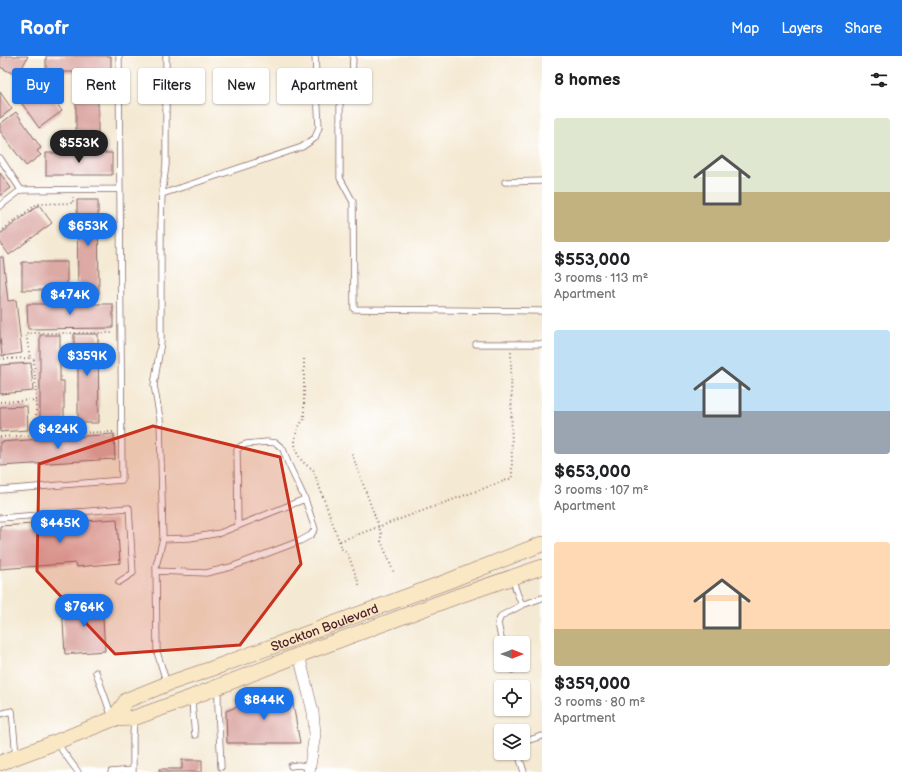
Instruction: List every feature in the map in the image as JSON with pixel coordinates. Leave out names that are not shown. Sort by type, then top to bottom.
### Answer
[{"type":"main road","name":"Stockton Boulevard","points":[[113,719],[127,700],[392,602],[542,544]]},
{"type":"main road","name":"Stockton Boulevard","points":[[0,763],[113,719],[134,718],[218,688],[299,655],[451,598],[542,567]]},
{"type":"main road","points":[[299,655],[310,642],[383,617],[392,602]]},
{"type":"street","points":[[299,655],[313,712],[315,734],[310,770]]},
{"type":"lane","points":[[0,490],[122,480],[119,56]]},
{"type":"lane","points":[[166,56],[166,165],[162,194],[161,342],[154,386],[160,419],[163,539],[156,566],[156,652],[167,684]]},
{"type":"lane","points":[[162,194],[302,147],[315,138],[319,128],[315,56]]},
{"type":"lane","points":[[353,56],[352,82],[340,92],[340,178],[353,202],[354,309],[542,311]]},
{"type":"lane","points":[[0,158],[21,190]]},
{"type":"lane","points":[[505,182],[542,181]]},
{"type":"lane","points":[[0,206],[21,190],[120,189]]},
{"type":"lane","points":[[476,344],[542,344]]},
{"type":"lane","points":[[156,571],[206,572],[231,567],[300,541],[310,535],[315,529],[305,499],[283,449],[276,443],[267,442],[246,444],[241,446],[238,450],[238,526]]},
{"type":"lane","points":[[163,539],[190,538],[220,533],[305,499]]},
{"type":"lane","points":[[0,518],[129,508],[133,573],[119,582]]},
{"type":"lane","points":[[512,577],[522,605]]},
{"type":"lane","points":[[501,636],[498,623],[501,616],[522,605],[542,598]]},
{"type":"lane","points":[[96,672],[113,719]]},
{"type":"lane","points":[[218,688],[221,767]]},
{"type":"lane","points":[[192,697],[192,715],[195,735]]},
{"type":"lane","points":[[0,714],[12,711],[16,756]]},
{"type":"lane","points":[[112,772],[133,771],[132,737],[134,718]]},
{"type":"lane","points":[[530,740],[542,736]]},
{"type":"lane","points":[[56,742],[78,772]]},
{"type":"lane","points":[[520,760],[524,772]]},
{"type":"lane","points":[[291,766],[298,765],[310,770]]},
{"type":"path","points":[[0,232],[37,204],[73,203],[73,190]]},
{"type":"path","points":[[36,435],[34,360],[30,358],[26,333],[120,333]]},
{"type":"path","points":[[340,541],[512,478],[511,349]]},
{"type":"path","points":[[0,360],[30,358]]},
{"type":"path","points":[[304,359],[304,419],[296,431],[296,448],[301,460],[308,467],[313,469],[342,549],[348,554],[360,587]]},
{"type":"path","points":[[0,402],[36,400]]},
{"type":"path","points":[[0,437],[64,433],[121,432]]},
{"type":"path","points":[[352,454],[379,527],[381,541],[394,573]]},
{"type":"highlighted area","points":[[153,426],[280,457],[301,564],[240,645],[115,654],[37,571],[39,464]]},
{"type":"building","points":[[0,56],[28,56],[22,68],[12,68],[12,73],[0,67]]},
{"type":"building","points":[[46,56],[111,56],[111,68],[72,68],[72,72],[64,72],[64,68],[46,68]]},
{"type":"building","points":[[0,92],[12,109],[0,118]]},
{"type":"building","points":[[22,104],[57,104],[62,111],[39,128]]},
{"type":"building","points":[[76,104],[98,104],[98,138],[76,138]]},
{"type":"building","points":[[16,112],[41,148],[37,151],[41,155],[26,166],[0,131],[0,124]]},
{"type":"building","points":[[46,153],[112,153],[112,175],[46,175]]},
{"type":"building","points":[[0,173],[11,188],[0,196]]},
{"type":"building","points":[[77,200],[98,200],[99,294],[78,294]]},
{"type":"building","points":[[39,205],[52,223],[9,255],[0,242],[0,234]]},
{"type":"building","points":[[0,257],[3,257],[8,301],[16,300],[22,353],[2,356],[0,337]]},
{"type":"building","points":[[22,262],[67,262],[67,290],[22,290]]},
{"type":"building","points":[[27,304],[113,304],[113,328],[28,329]]},
{"type":"building","points":[[74,334],[98,334],[99,423],[78,423],[78,364],[74,364]]},
{"type":"building","points":[[40,335],[60,335],[60,381],[64,381],[64,425],[40,425]]},
{"type":"building","points":[[31,363],[33,391],[0,394],[0,365]]},
{"type":"building","points":[[27,406],[28,430],[0,432],[0,407]]},
{"type":"building","points":[[114,434],[115,459],[0,466],[0,442]]},
{"type":"building","points":[[117,519],[120,563],[77,567],[76,563],[0,569],[0,526]]},
{"type":"building","points":[[102,603],[105,651],[65,654],[62,606]]},
{"type":"building","points":[[285,688],[290,689],[292,692],[300,743],[227,743],[226,711]]},
{"type":"building","points":[[182,760],[202,760],[202,772],[159,772],[159,769],[182,769]]}]
